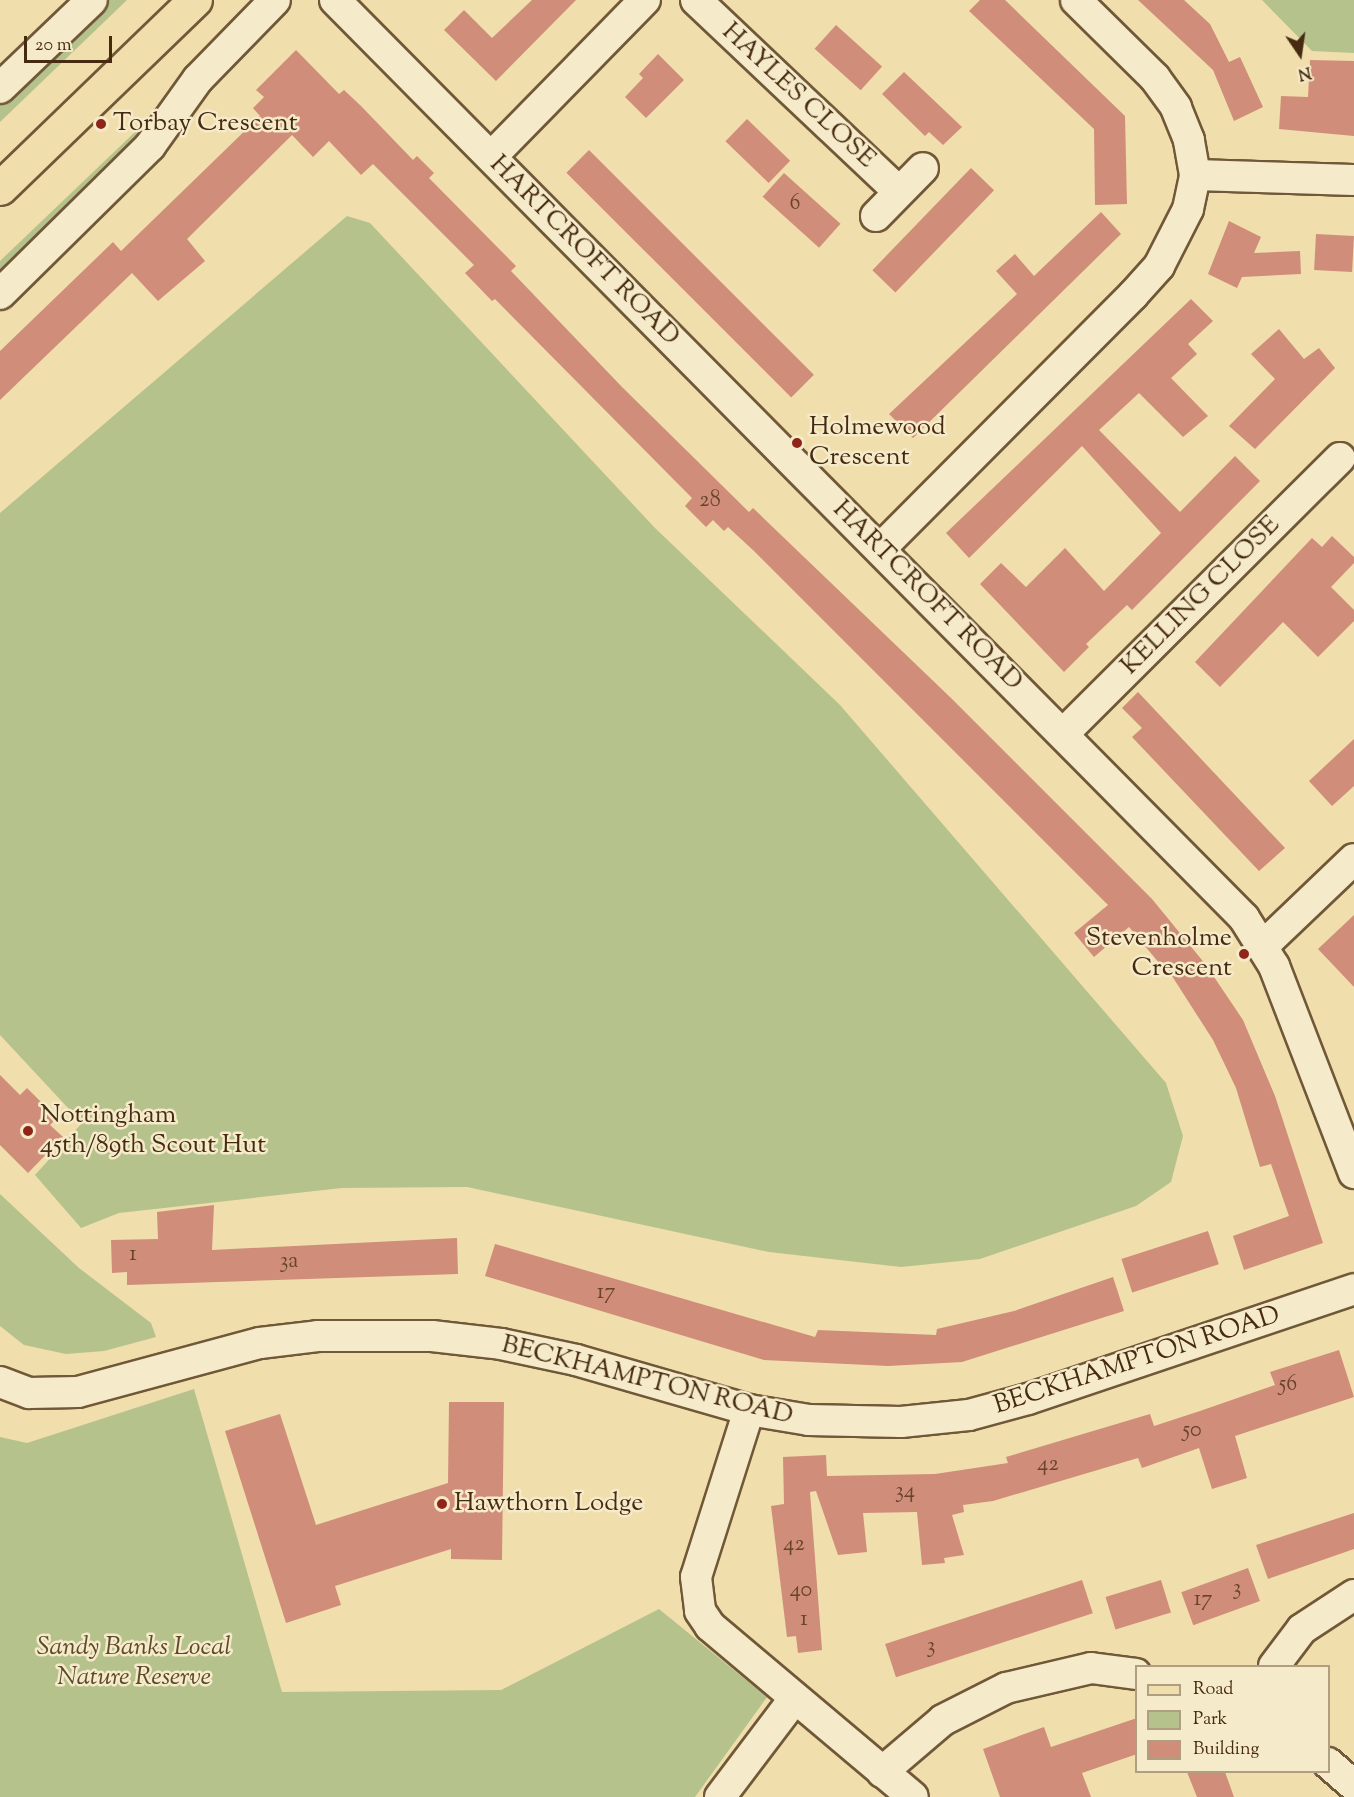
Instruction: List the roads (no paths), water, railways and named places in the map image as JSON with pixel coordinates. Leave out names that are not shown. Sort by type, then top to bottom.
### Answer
[{"type":"main road","points":[[0,188],[195,0]]},
{"type":"street","points":[[0,88],[92,0]]},
{"type":"street","points":[[0,294],[150,146],[198,79],[275,0]]},
{"type":"street","name":"HARTCROFT ROAD","points":[[335,0],[1222,894],[1264,945],[1346,1125],[1354,1173]]},
{"type":"street","points":[[491,157],[645,0]]},
{"type":"street","name":"HAYLES CLOSE","points":[[696,0],[899,192]]},
{"type":"street","points":[[880,549],[1160,266],[1188,209],[1195,175],[1189,140],[1176,107],[1155,78],[1076,0]]},
{"type":"street","points":[[876,216],[923,168]]},
{"type":"street","points":[[1195,175],[1354,180]]},
{"type":"street","name":"KELLING CLOSE","points":[[1063,734],[1340,458]]},
{"type":"street","points":[[1264,945],[1354,859]]},
{"type":"street","name":"BECKHAMPTON ROAD","points":[[0,1382],[29,1392],[78,1392],[261,1343],[318,1336],[432,1336],[501,1344],[576,1360],[749,1410],[854,1423],[969,1415],[1028,1399],[1354,1289]]},
{"type":"street","points":[[749,1410],[696,1577],[700,1611],[710,1626],[913,1797]]},
{"type":"street","points":[[1275,1665],[1302,1629],[1354,1595]]},
{"type":"street","points":[[882,1772],[943,1720],[1006,1688],[1091,1668],[1135,1674]]},
{"type":"street","points":[[720,1797],[795,1698]]},
{"type":"street","points":[[1330,1764],[1354,1786]]},
{"type":"place","name":"Torbay Crescent","points":[[101,124]]},
{"type":"place","name":"Holmewood Crescent","points":[[797,443]]},
{"type":"place","name":"Stevenholme Crescent","points":[[1244,954]]},
{"type":"place","name":"Nottingham 45th/89th Scout Hut","points":[[28,1131]]},
{"type":"place","name":"Hawthorn Lodge","points":[[442,1504]]},
{"type":"park label","name":"Sandy Banks Local Nature Reserve","points":[[134,1663]]}]
